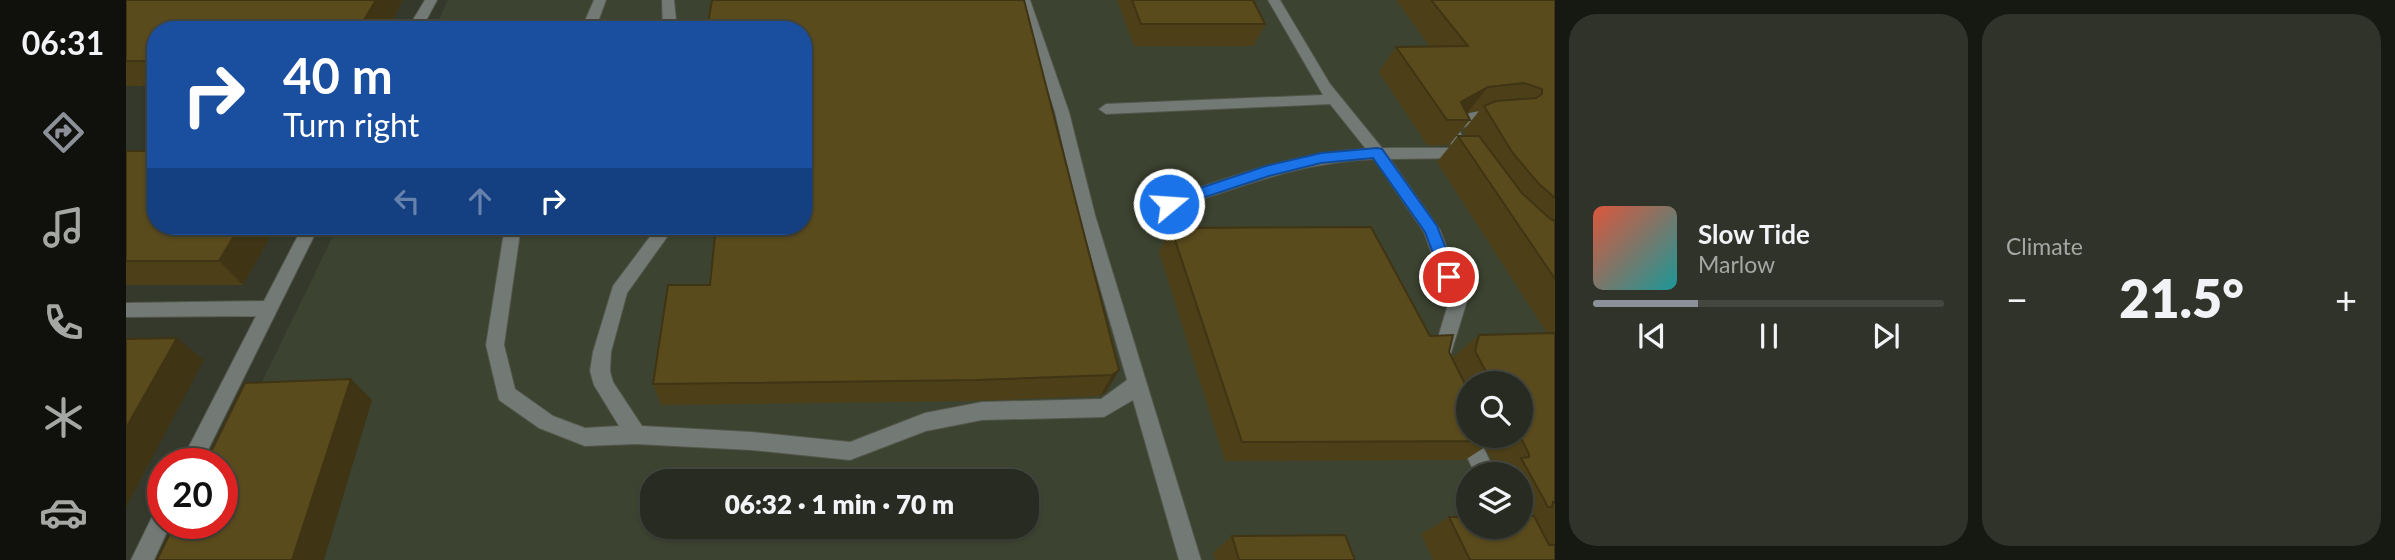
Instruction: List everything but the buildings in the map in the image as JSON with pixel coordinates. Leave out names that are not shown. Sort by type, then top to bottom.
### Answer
[{"type":"street","points":[[419,21],[430,0]]},
{"type":"street","points":[[592,21],[600,0]]},
{"type":"street","points":[[668,0],[669,21]]},
{"type":"street","points":[[1024,0],[1062,112],[1087,215],[1190,560]]},
{"type":"street","points":[[1274,0],[1291,24],[1321,82],[1377,152],[1432,230],[1458,301],[1436,373]]},
{"type":"street","points":[[1106,108],[1334,99]]},
{"type":"street","points":[[1475,171],[1451,130],[1456,124],[1478,117],[1511,117]]},
{"type":"street","points":[[1169,204],[1266,172],[1321,158],[1377,152],[1463,154]]},
{"type":"street","points":[[198,448],[306,235]]},
{"type":"street","points":[[512,235],[495,345],[506,394],[545,422],[584,437],[636,435],[751,441],[850,451],[925,422],[982,411],[1104,408],[1123,397],[1138,382]]},
{"type":"street","points":[[636,435],[604,385],[600,371],[619,292],[660,235]]},
{"type":"street","points":[[126,310],[268,308]]},
{"type":"street","points":[[142,560],[153,539]]},
{"type":"shaded area","points":[[448,0],[1487,0],[1555,79],[1555,560],[175,560],[202,539],[238,539],[238,448],[230,448],[334,235],[812,235],[812,21],[438,21]]},
{"type":"route","points":[[1169,204],[1266,172],[1321,158],[1377,152],[1432,230],[1449,277]]}]
